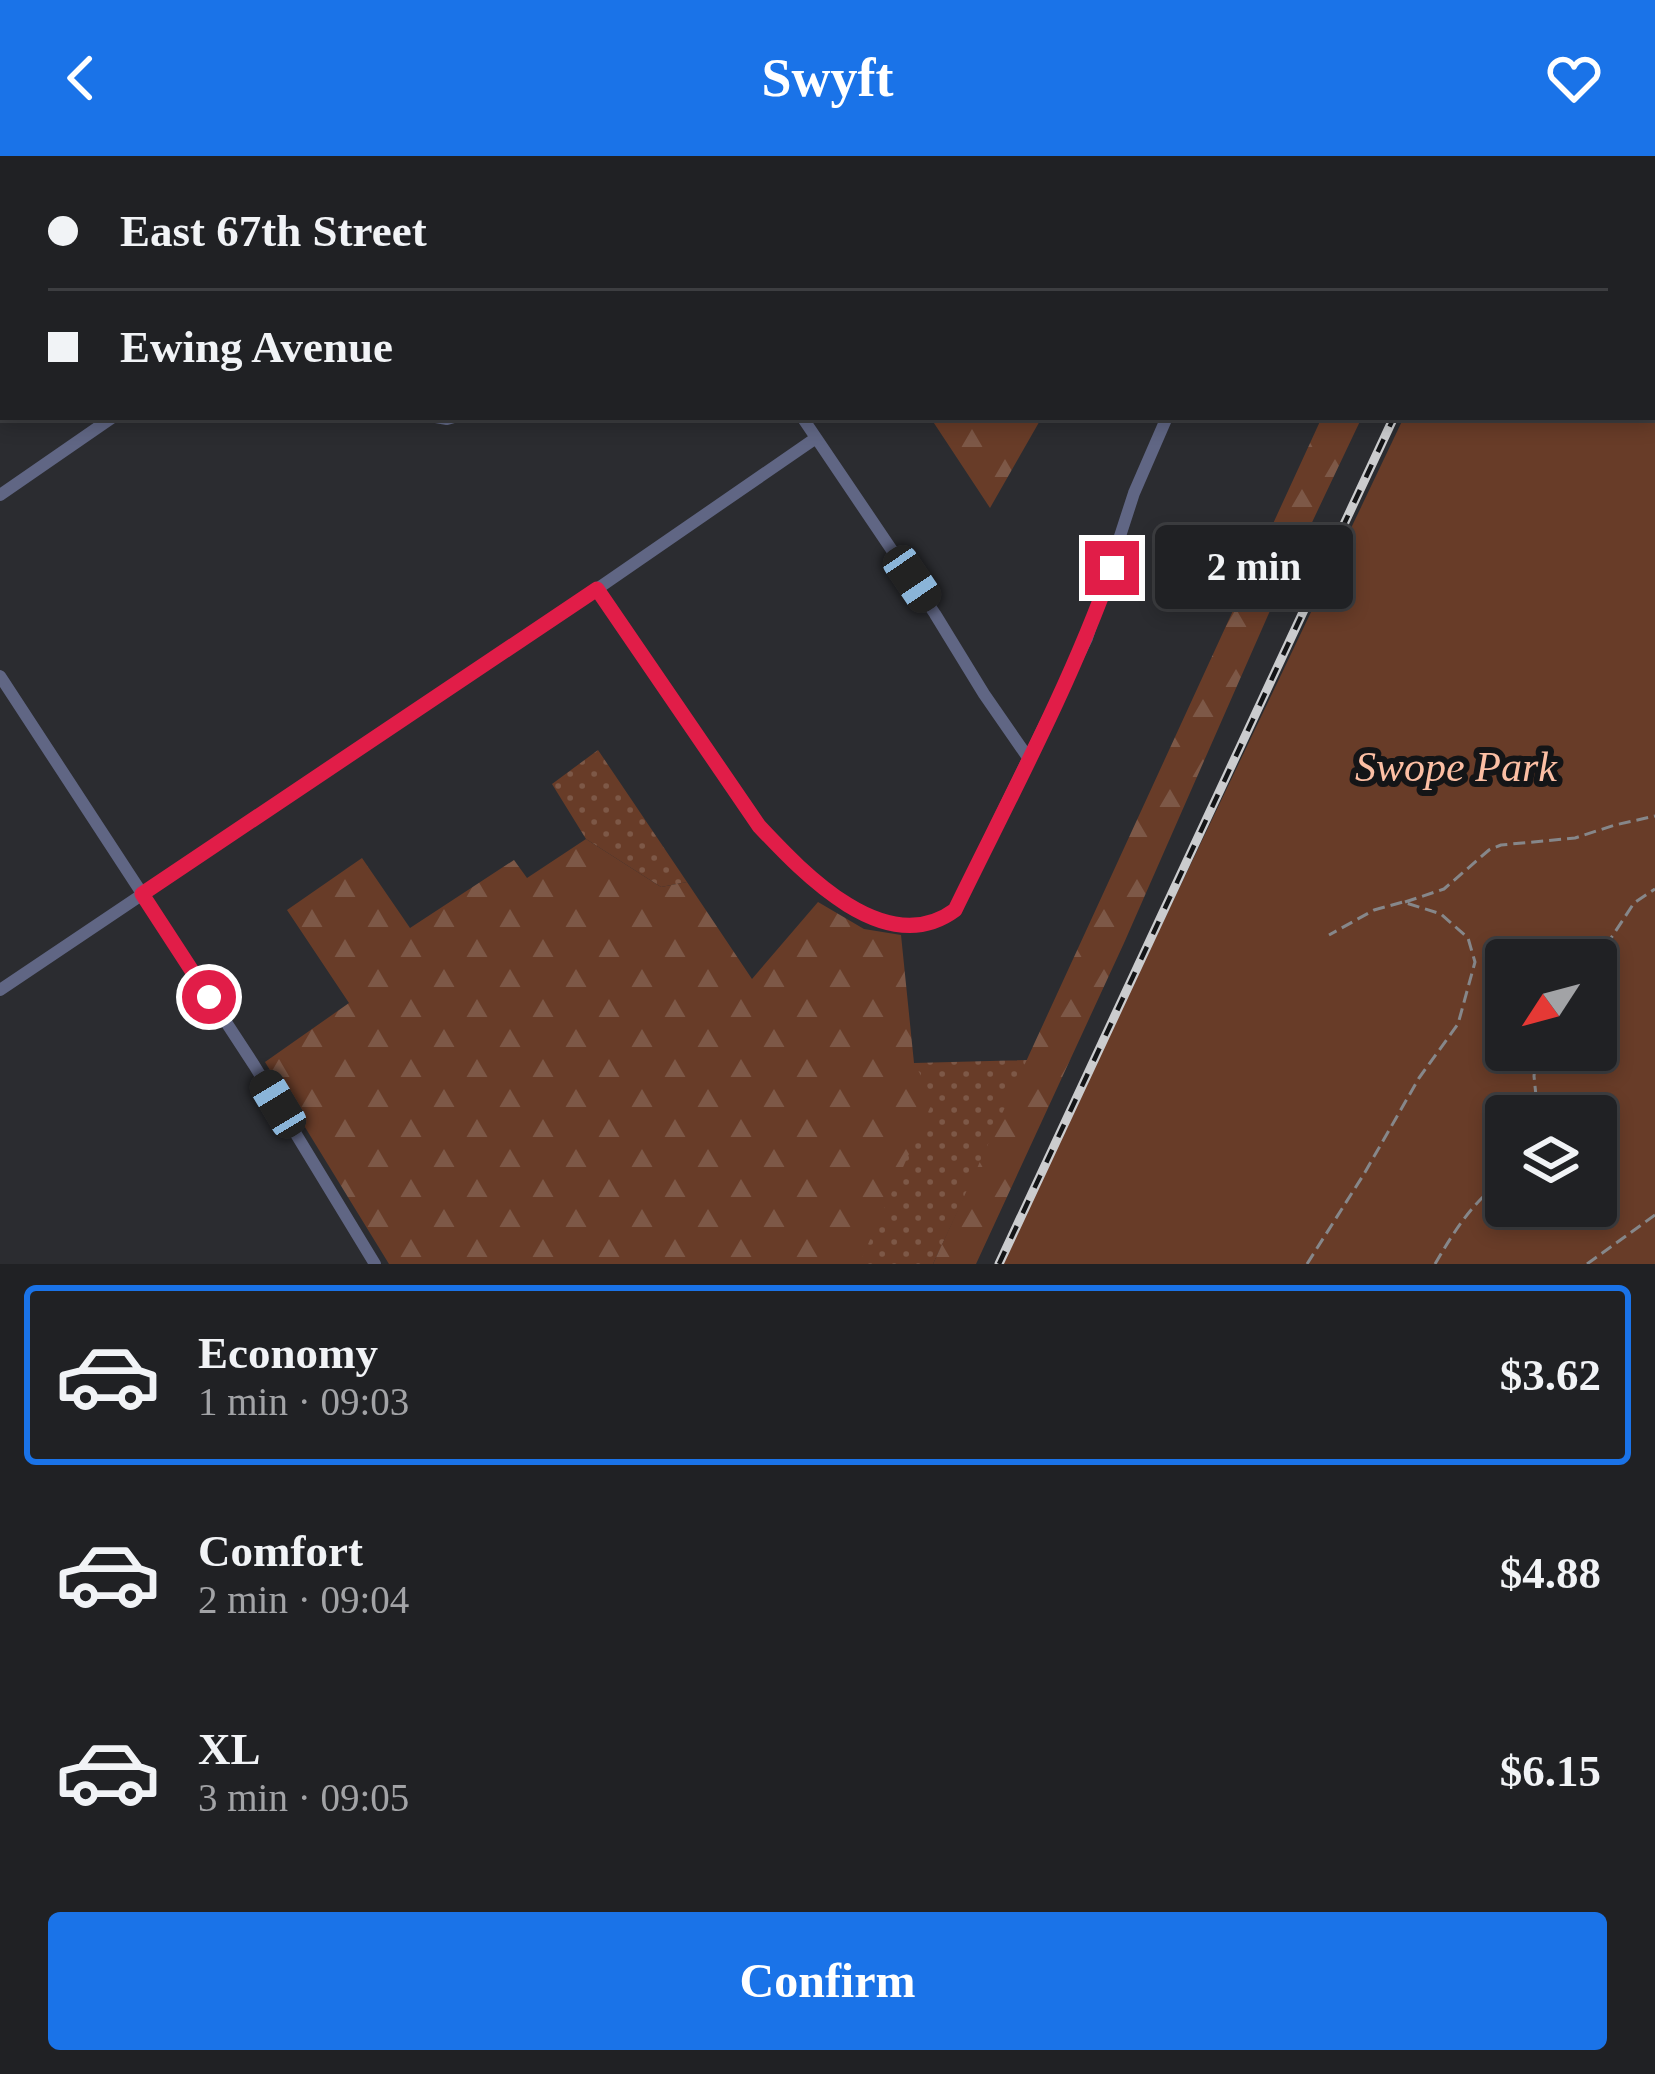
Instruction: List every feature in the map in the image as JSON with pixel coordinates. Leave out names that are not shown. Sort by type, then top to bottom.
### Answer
[{"type":"street","points":[[0,495],[108,420]]},
{"type":"street","points":[[804,420],[1029,759]]},
{"type":"street","points":[[597,589],[759,826],[789,858],[844,904],[897,923],[926,924],[955,910],[1087,638],[1134,493],[1166,420]]},
{"type":"street","points":[[0,990],[816,438]]},
{"type":"street","points":[[0,676],[254,1065],[375,1264]]},
{"type":"path","points":[[1329,935],[1374,910],[1444,889],[1502,844],[1576,838],[1655,816]]},
{"type":"path","points":[[1610,939],[1634,903],[1655,889]]},
{"type":"path","points":[[1307,1264],[1419,1078],[1458,1024],[1474,962],[1468,938],[1441,914],[1403,902]]},
{"type":"path","points":[[1436,1264],[1460,1220],[1485,1194]]},
{"type":"path","points":[[1587,1264],[1655,1215]]},
{"type":"green space","points":[[932,420],[1040,420],[990,508]]},
{"type":"green space","points":[[1321,420],[1361,420],[976,1264],[933,1264]]},
{"type":"green space","name":"Swope Park","points":[[1403,420],[1655,420],[1655,1264],[1000,1264]]},
{"type":"green space","points":[[598,750],[687,882],[661,887],[586,839],[552,784]]},
{"type":"green space","points":[[586,839],[661,887],[687,882],[752,979],[818,902],[864,929],[901,935],[914,1063],[934,1099],[859,1264],[389,1264],[265,1062],[349,1003],[287,910],[362,858],[410,928],[514,860],[527,878]]},
{"type":"green space","points":[[1029,1060],[933,1264],[858,1264],[914,1063]]},
{"type":"railway","points":[[999,1264],[1393,420]]},
{"type":"route","points":[[209,997],[142,894],[597,589],[759,826],[789,858],[844,904],[870,916],[897,923],[942,920],[955,910],[1029,759],[1087,638],[1112,568]]}]
